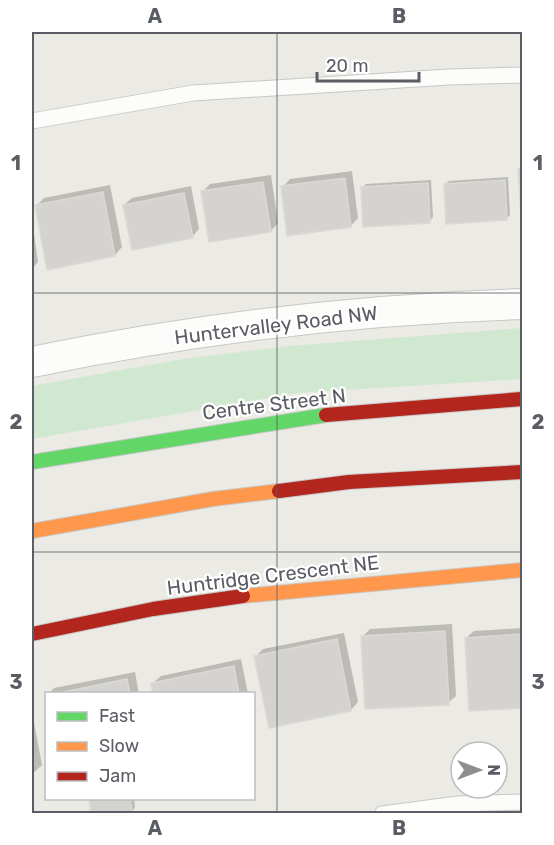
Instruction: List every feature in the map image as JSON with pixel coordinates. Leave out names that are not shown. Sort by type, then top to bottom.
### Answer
[{"type":"main road","name":"Centre Street N","points":[[32,462],[307,417],[522,399]]},
{"type":"main road","points":[[32,531],[213,500],[349,482],[522,472]]},
{"type":"main road","name":"Huntridge Crescent NE","points":[[32,634],[189,604],[323,586],[522,570]]},
{"type":"street","name":"Huntervalley Road NW","points":[[32,362],[120,344],[288,320],[522,304]]},
{"type":"lane","points":[[32,121],[192,93],[448,76],[522,75]]},
{"type":"lane","points":[[382,813],[458,804],[522,802]]},
{"type":"green space","points":[[522,328],[522,379],[298,393],[32,439],[32,386],[183,359],[289,346]]},
{"type":"building","points":[[518,169],[522,169],[522,214],[521,214]]},
{"type":"building","points":[[345,178],[351,227],[287,236],[281,186]]},
{"type":"building","points":[[505,180],[507,220],[446,224],[444,184]]},
{"type":"building","points":[[263,182],[271,232],[209,242],[201,191]]},
{"type":"building","points":[[428,183],[430,223],[363,227],[361,187]]},
{"type":"building","points":[[103,192],[115,256],[47,270],[35,205]]},
{"type":"building","points":[[184,193],[193,238],[132,250],[123,205]]},
{"type":"building","points":[[445,631],[449,705],[365,709],[361,636]]},
{"type":"building","points":[[522,634],[522,708],[469,711],[465,638]]},
{"type":"building","points":[[337,639],[351,711],[269,728],[254,656]]},
{"type":"building","points":[[234,666],[239,692],[153,692],[151,683]]},
{"type":"building","points":[[127,679],[130,692],[64,692]]},
{"type":"building","points":[[89,800],[130,800],[132,812],[91,814]]},
{"type":"traffic: fast","points":[[32,462],[326,415]]},
{"type":"traffic: slow","points":[[32,531],[213,499],[279,491]]},
{"type":"traffic: slow","points":[[243,596],[522,570]]},
{"type":"traffic: jam","points":[[326,415],[522,399]]},
{"type":"traffic: jam","points":[[279,491],[349,482],[522,472]]},
{"type":"traffic: jam","points":[[32,634],[153,609],[243,596]]}]
